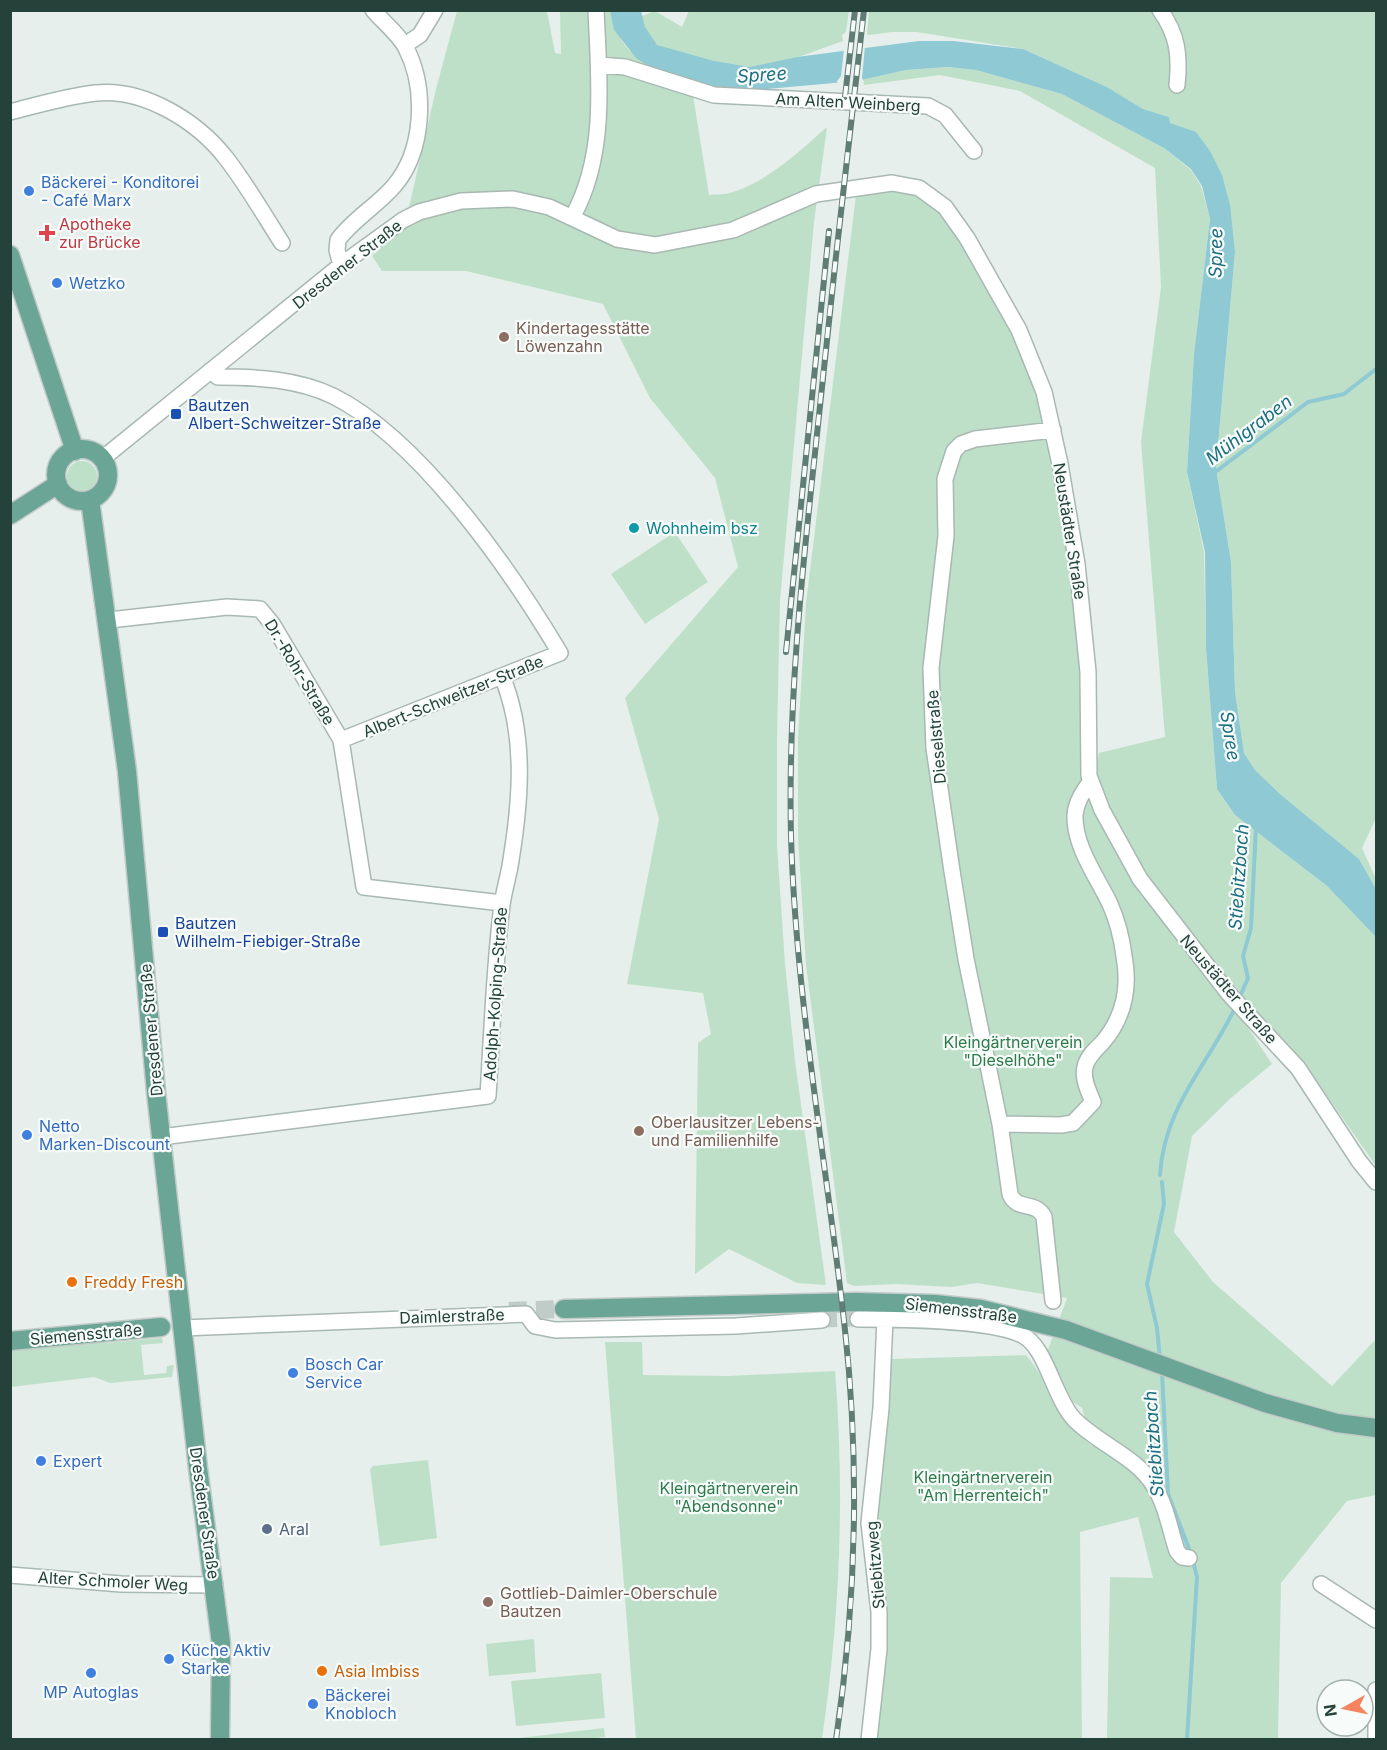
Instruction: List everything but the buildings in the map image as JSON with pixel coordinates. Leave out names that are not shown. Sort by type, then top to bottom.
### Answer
[{"type":"main road","points":[[12,267],[75,451]]},
{"type":"main road","points":[[75,451],[90,451],[102,459],[106,466],[107,483],[103,490],[90,500],[74,500],[62,491],[58,484],[58,467],[62,460],[75,451]]},
{"type":"main road","points":[[10,515],[58,484]]},
{"type":"main road","name":"Dresdener Straße","points":[[90,500],[109,620],[127,771],[161,1137],[198,1468],[221,1642],[220,1740]]},
{"type":"main road","name":"Siemensstraße","points":[[564,1309],[856,1302],[935,1304],[981,1309],[1030,1319],[1123,1350],[1265,1403],[1337,1423],[1377,1428]]},
{"type":"main road","name":"Siemensstraße","points":[[10,1341],[161,1327]]},
{"type":"street","points":[[341,265],[337,250],[338,240],[393,188],[412,157],[420,113],[414,66],[405,45],[373,10]]},
{"type":"street","points":[[405,45],[420,35],[435,10]]},
{"type":"street","points":[[573,216],[584,195],[594,160],[598,134],[599,65],[596,10]]},
{"type":"street","points":[[1160,10],[1177,41],[1179,59],[1177,85]]},
{"type":"street","name":"Am Alten Weinberg","points":[[599,65],[625,68],[714,95],[928,106],[945,115],[974,151]]},
{"type":"street","points":[[10,112],[97,93],[125,94],[143,98],[178,116],[226,157],[282,243]]},
{"type":"street","name":"Neustädter Straße","points":[[573,216],[617,239],[655,245],[733,230],[816,194],[892,183],[919,188],[945,207],[1005,302],[1044,392],[1068,507],[1085,630],[1090,783],[1102,810],[1140,879],[1232,996],[1298,1068],[1359,1161],[1377,1182]]},
{"type":"street","name":"Dresdener Straße","points":[[102,459],[210,371],[259,335],[341,265],[403,220],[440,206],[479,199],[513,199],[549,207],[573,216]]},
{"type":"street","name":"Albert-Schweitzer-Straße","points":[[210,371],[218,376],[300,384],[333,396],[373,420],[457,506],[509,573],[560,653],[341,740]]},
{"type":"street","name":"Dieselstraße","points":[[1053,430],[975,439],[961,444],[954,451],[945,479],[944,564],[933,644],[934,748],[966,958],[1000,1124],[1013,1202],[1018,1205],[1034,1206],[1041,1210],[1044,1217],[1053,1300]]},
{"type":"street","name":"Dr.-Rohr-Straße","points":[[109,620],[227,607],[260,609],[273,625],[341,740],[364,887],[502,903]]},
{"type":"street","name":"Adolph-Kolping-Straße","points":[[161,1137],[488,1096],[502,903],[511,860],[520,750],[516,717],[502,676]]},
{"type":"street","points":[[1000,1124],[1061,1125],[1078,1119],[1093,1102],[1086,1085],[1084,1068],[1092,1053],[1117,1022],[1125,1001],[1127,977],[1121,939],[1110,905],[1088,862],[1077,828],[1076,806],[1090,783]]},
{"type":"street","name":"Daimlerstraße","points":[[183,1328],[526,1314],[535,1326],[555,1330],[736,1326],[822,1320]]},
{"type":"street","points":[[858,1319],[976,1326],[1015,1332],[1025,1337],[1033,1344],[1061,1401],[1074,1420],[1131,1462],[1155,1486],[1177,1551],[1182,1557],[1189,1558]]},
{"type":"street","name":"Stiebitzweg","points":[[869,1740],[879,1621],[869,1523],[881,1408],[885,1319]]},
{"type":"street","name":"Alter Schmoler Weg","points":[[10,1575],[121,1584],[215,1585]]},
{"type":"street","points":[[1321,1584],[1377,1620]]},
{"type":"street","points":[[1376,1740],[1377,1690]]},
{"type":"green space","points":[[869,10],[1376,11],[1376,818],[1362,848],[1376,879],[1376,889],[1359,859],[1280,794],[1255,770],[1244,753],[1235,692],[1231,562],[1216,468],[1235,252],[1196,133],[1170,123],[1169,117],[1143,109],[1107,87],[1023,49],[917,32],[869,35],[867,34]]},
{"type":"green space","points":[[457,11],[547,11],[555,53],[561,54],[560,11],[610,11],[622,40],[639,59],[691,83],[709,195],[730,193],[759,181],[806,146],[827,127],[814,222],[780,601],[777,738],[777,845],[785,964],[795,1061],[826,1285],[797,1283],[729,1249],[695,1274],[698,1043],[711,1034],[703,993],[627,984],[659,819],[625,698],[738,567],[715,478],[650,398],[603,304],[466,271],[382,271],[372,256],[405,225],[436,89]]},
{"type":"green space","points":[[655,11],[682,27],[689,11],[849,11],[846,32],[842,35],[843,41],[785,61],[750,67],[702,59],[656,44],[647,31],[642,16]]},
{"type":"green space","points":[[948,67],[976,70],[1062,94],[1164,148],[1191,170],[1201,186],[1210,219],[1194,354],[1187,472],[1204,552],[1206,648],[1217,789],[1235,815],[1327,886],[1376,937],[1376,1166],[1300,1057],[1228,982],[1143,875],[1099,790],[1096,769],[1099,753],[1165,737],[1141,442],[1161,287],[1155,168],[1020,91],[940,75],[864,85],[863,79],[906,70]]},
{"type":"green space","name":"Kleingärtnerverein \"Dieselhöhe\"","points":[[885,190],[918,194],[940,210],[992,294],[1021,354],[1044,412],[1065,527],[1077,612],[1083,772],[1090,800],[1135,883],[1172,934],[1239,1014],[1272,1064],[1232,1097],[1192,1136],[1174,1232],[1213,1282],[1332,1386],[1376,1339],[1376,1495],[1347,1501],[1281,1583],[1278,1739],[1107,1739],[1110,1577],[1153,1578],[1138,1517],[1080,1532],[1082,1739],[872,1739],[874,1488],[891,1359],[1026,1355],[1064,1415],[1092,1446],[1082,1408],[1066,1397],[1047,1352],[1067,1298],[977,1283],[951,1287],[896,1284],[854,1286],[847,1283],[806,965],[798,837],[798,737],[806,603],[856,195]]},
{"type":"green space","points":[[82,461],[93,465],[97,476],[93,487],[82,491],[71,487],[67,476],[71,465]]},
{"type":"green space","points":[[675,532],[708,582],[645,624],[611,574]]},
{"type":"green space","points":[[162,1338],[163,1343],[141,1345],[144,1375],[166,1373],[167,1366],[174,1365],[172,1377],[110,1383],[94,1377],[11,1387],[10,1351],[90,1340],[105,1343]]},
{"type":"green space","name":"Kleingärtnerverein \"Abendsonne\"","points":[[605,1342],[642,1342],[643,1375],[729,1376],[835,1371],[840,1464],[839,1556],[833,1647],[822,1739],[636,1739]]},
{"type":"green space","points":[[428,1460],[437,1538],[380,1546],[370,1469],[373,1466]]},
{"type":"green space","points":[[534,1639],[536,1672],[489,1676],[486,1644]]},
{"type":"green space","points":[[601,1673],[605,1718],[516,1726],[511,1681]]},
{"type":"green space","points":[[604,1728],[605,1737],[579,1740],[511,1739]]},
{"type":"water","name":"Spree","points":[[610,11],[641,11],[645,27],[657,45],[714,61],[750,67],[797,57],[919,41],[953,41],[1023,49],[1107,87],[1143,109],[1169,117],[1170,123],[1196,132],[1210,151],[1222,175],[1230,205],[1235,252],[1216,468],[1231,562],[1235,692],[1244,753],[1255,770],[1280,794],[1359,859],[1376,889],[1376,937],[1327,886],[1235,815],[1217,789],[1206,648],[1205,552],[1187,472],[1194,354],[1210,219],[1202,186],[1191,169],[1164,148],[1062,94],[976,70],[948,67],[906,70],[856,81],[767,89],[737,89],[691,83],[648,66],[636,58],[614,30]]},
{"type":"pier","points":[[865,46],[862,78],[864,82],[838,85],[844,49]]},
{"type":"waterway","name":"Mühlgraben","points":[[1214,473],[1308,402],[1344,394],[1376,369]]},
{"type":"waterway","name":"Stiebitzbach","points":[[1239,999],[1248,978],[1243,956],[1251,928],[1256,827]]},
{"type":"waterway","name":"Stiebitzbach","points":[[1160,1175],[1169,1128],[1188,1088],[1235,1008]]},
{"type":"waterway","name":"Stiebitzbach","points":[[1160,1359],[1157,1328],[1147,1284],[1164,1204],[1162,1182]]},
{"type":"waterway","name":"Stiebitzbach","points":[[1162,1372],[1168,1494],[1191,1554]]},
{"type":"waterway","name":"Stiebitzbach","points":[[1187,1740],[1197,1577],[1193,1561]]},
{"type":"tunnel","points":[[509,1311],[564,1309]]},
{"type":"tunnel","points":[[822,1320],[858,1319]]},
{"type":"railway","points":[[845,97],[855,10]]},
{"type":"railway","points":[[836,1740],[852,1587],[853,1433],[838,1268],[799,960],[791,836],[791,788],[794,692],[805,549],[864,10]]},
{"type":"railway","points":[[786,652],[829,231]]},
{"type":"place","name":"Bäckerei - Konditorei - Café Marx","points":[[29,191]]},
{"type":"place","name":"Apotheke zur Brücke","points":[[47,233]]},
{"type":"place","name":"Wetzko","points":[[57,283]]},
{"type":"place","name":"Kindertagesstätte Löwenzahn","points":[[504,337]]},
{"type":"place","name":"Bautzen Albert-Schweitzer-Straße","points":[[176,414]]},
{"type":"place","name":"Wohnheim bsz","points":[[634,528]]},
{"type":"place","name":"Bautzen Wilhelm-Fiebiger-Straße","points":[[163,932]]},
{"type":"place","name":"Oberlausitzer Lebens- und Familienhilfe","points":[[639,1131]]},
{"type":"place","name":"Netto Marken-Discount","points":[[27,1135]]},
{"type":"place","name":"Freddy Fresh","points":[[72,1282]]},
{"type":"place","name":"Bosch Car Service","points":[[293,1373]]},
{"type":"place","name":"Expert","points":[[41,1461]]},
{"type":"place","name":"Aral","points":[[267,1529]]},
{"type":"place","name":"Gottlieb-Daimler-Oberschule Bautzen","points":[[488,1602]]},
{"type":"place","name":"Küche Aktiv Starke","points":[[169,1659]]},
{"type":"place","name":"Asia Imbiss","points":[[322,1671]]},
{"type":"place","name":"MP Autoglas","points":[[91,1673]]},
{"type":"place","name":"Bäckerei Knobloch","points":[[313,1704]]},
{"type":"park label","name":"Kleingärtnerverein \"Am Herrenteich\"","points":[[983,1486]]}]
